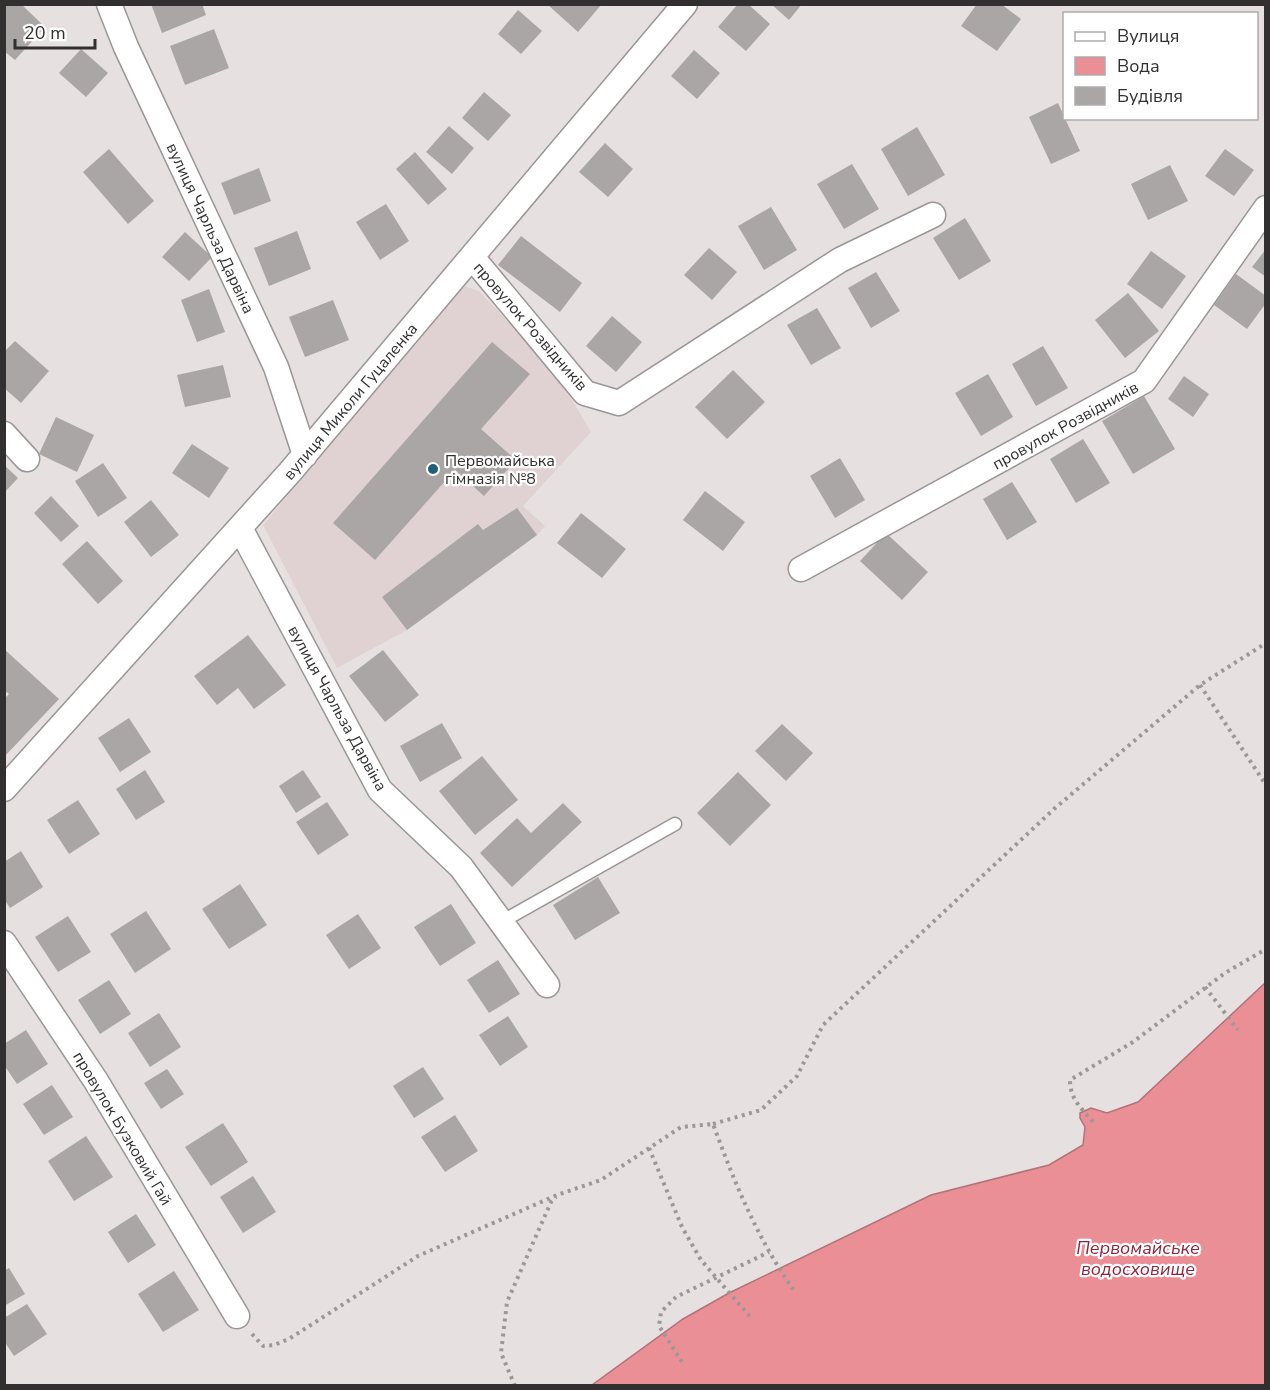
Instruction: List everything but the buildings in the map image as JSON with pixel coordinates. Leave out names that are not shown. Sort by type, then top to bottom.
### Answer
[{"type":"street","name":"вулиця Чарльза Дарвіна","points":[[110,4],[126,47],[276,367],[305,455]]},
{"type":"street","name":"вулиця Миколи Гуцаленка","points":[[4,789],[305,455],[685,4]]},
{"type":"street","name":"провулок Розвідників","points":[[801,569],[1144,381],[1266,208]]},
{"type":"street","name":"провулок Розвідників","points":[[472,257],[585,393],[619,403],[840,260],[933,215]]},
{"type":"street","points":[[4,434],[27,459]]},
{"type":"street","name":"вулиця Чарльза Дарвіна","points":[[240,528],[380,790],[461,867],[548,985]]},
{"type":"street","name":"провулок Бузковий Гай","points":[[4,943],[96,1081],[237,1316]]},
{"type":"lane","points":[[501,922],[675,824]]},
{"type":"path","points":[[237,1316],[263,1346],[274,1345],[289,1339],[418,1256],[557,1195],[601,1180],[681,1127],[713,1124],[761,1110],[797,1076],[823,1025],[1054,809],[1200,685],[1266,643]]},
{"type":"path","points":[[1200,685],[1266,785]]},
{"type":"path","points":[[1093,1122],[1073,1098],[1070,1092],[1070,1080],[1133,1042],[1205,987],[1266,949]]},
{"type":"path","points":[[1205,987],[1238,1030]]},
{"type":"path","points":[[713,1124],[747,1211],[769,1252],[795,1292]]},
{"type":"path","points":[[650,1148],[682,1227],[701,1260],[752,1319]]},
{"type":"path","points":[[514,1386],[501,1353],[507,1302],[551,1203],[557,1195]]},
{"type":"path","points":[[682,1362],[659,1326],[661,1312],[676,1297],[769,1252]]},
{"type":"shaded area","name":"Первомайська гімназія №8","points":[[464,286],[479,291],[555,371],[591,432],[523,506],[545,526],[537,535],[407,630],[337,668],[263,525]]},
{"type":"water","name":"Первомайське водосховище","points":[[1265,983],[1265,1385],[592,1385],[683,1319],[729,1293],[931,1195],[1049,1165],[1083,1145],[1085,1127],[1080,1113],[1091,1108],[1107,1113],[1138,1102]]},
{"type":"place","name":"Первомайська гімназія №8","points":[[433,469]]}]
